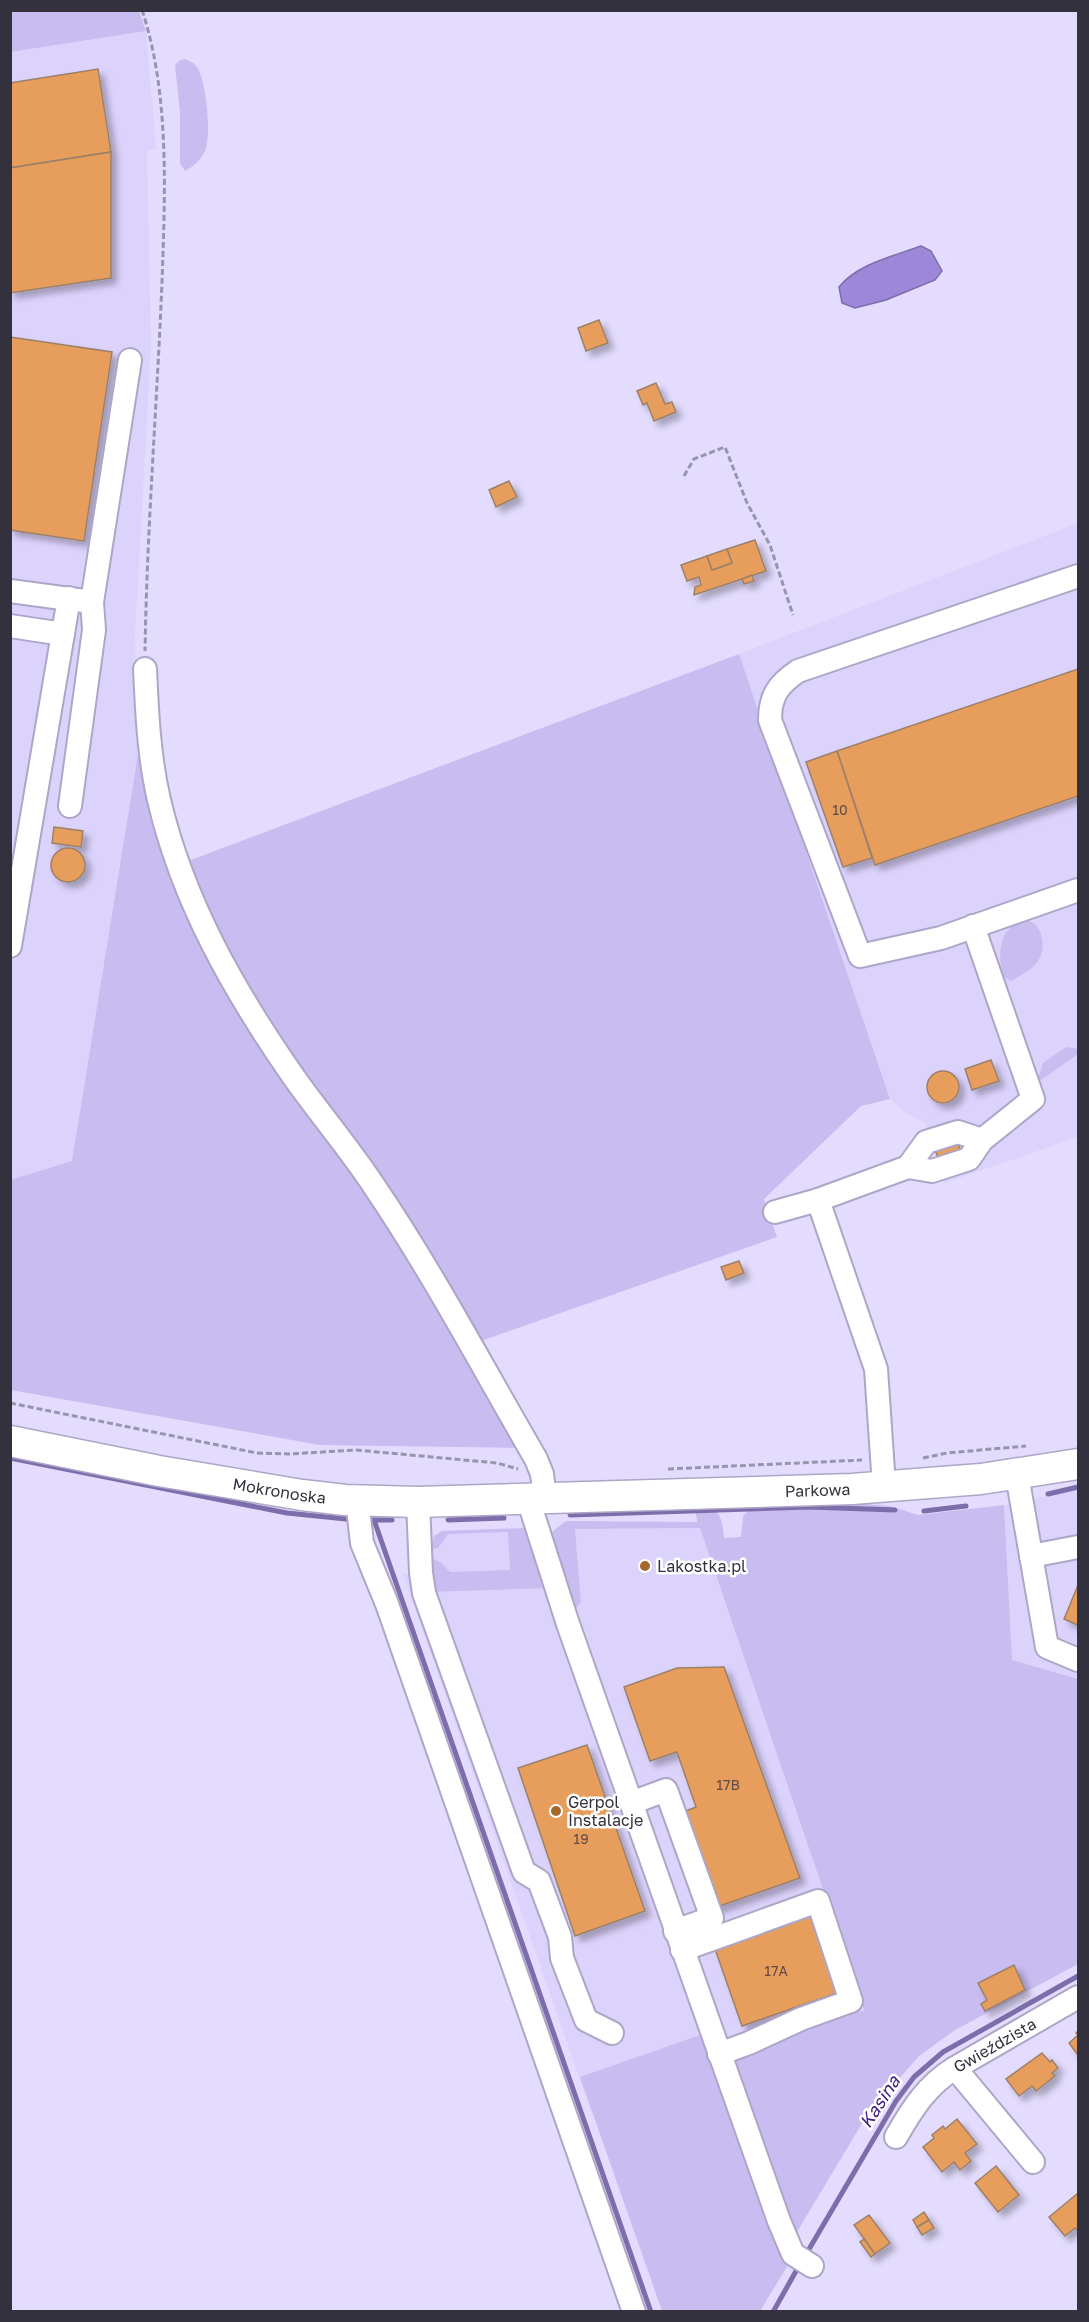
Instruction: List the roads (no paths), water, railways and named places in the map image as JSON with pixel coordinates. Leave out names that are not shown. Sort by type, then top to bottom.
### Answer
[{"type":"main road","name":"Mokronoska","points":[[10,1441],[159,1471],[302,1495],[418,1502],[542,1492]]},
{"type":"main road","name":"Parkowa","points":[[542,1492],[884,1486],[1017,1475],[1078,1464]]},
{"type":"street","points":[[70,806],[94,630],[92,602],[130,360]]},
{"type":"street","points":[[1078,576],[798,671],[784,680],[770,704],[770,720],[860,956],[941,938],[1078,890]]},
{"type":"street","points":[[10,591],[92,602]]},
{"type":"street","points":[[10,946],[69,598]]},
{"type":"street","points":[[10,626],[63,634]]},
{"type":"street","points":[[145,669],[148,738],[159,798],[173,850],[214,948],[258,1023],[373,1183],[400,1225],[542,1492],[567,1624],[718,2054],[802,2260]]},
{"type":"street","points":[[775,1212],[818,1200],[908,1167],[926,1142],[958,1132],[982,1140],[1033,1099],[973,926]]},
{"type":"street","points":[[818,1200],[876,1369],[884,1486]]},
{"type":"street","points":[[1017,1475],[1047,1647],[1078,1660]]},
{"type":"street","points":[[357,1500],[362,1543],[398,1636],[634,2312]]},
{"type":"street","points":[[418,1502],[424,1593],[524,1872],[539,1881],[560,1937],[562,1958],[586,2020],[612,2033]]},
{"type":"street","points":[[1031,1556],[1078,1547]]},
{"type":"street","points":[[631,1803],[666,1790],[712,1918],[679,1941]]},
{"type":"street","points":[[679,1941],[818,1901],[851,2001],[718,2054]]},
{"type":"street","name":"Gwieździsta","points":[[1033,2162],[955,2068],[1078,1997]]},
{"type":"street","points":[[896,2137],[927,2090],[940,2077],[955,2068]]},
{"type":"waterway","points":[[10,1458],[287,1513],[346,1519]]},
{"type":"waterway","points":[[1048,1494],[1078,1487]]},
{"type":"waterway","points":[[924,1511],[966,1506]]},
{"type":"waterway","points":[[570,1515],[809,1507],[895,1510]]},
{"type":"waterway","points":[[448,1520],[504,1518]]},
{"type":"waterway","points":[[369,1520],[374,1520],[651,2312]]},
{"type":"waterway","points":[[374,1520],[392,1520]]},
{"type":"waterway","name":"Kasina","points":[[805,2256],[896,2101],[914,2077],[943,2052],[1078,1976]]},
{"type":"waterway","name":"Kasina","points":[[773,2312],[800,2264]]},
{"type":"place","name":"Lakostka.pl","points":[[645,1566]]},
{"type":"place","name":"Gerpol Instalacje","points":[[556,1811]]}]
